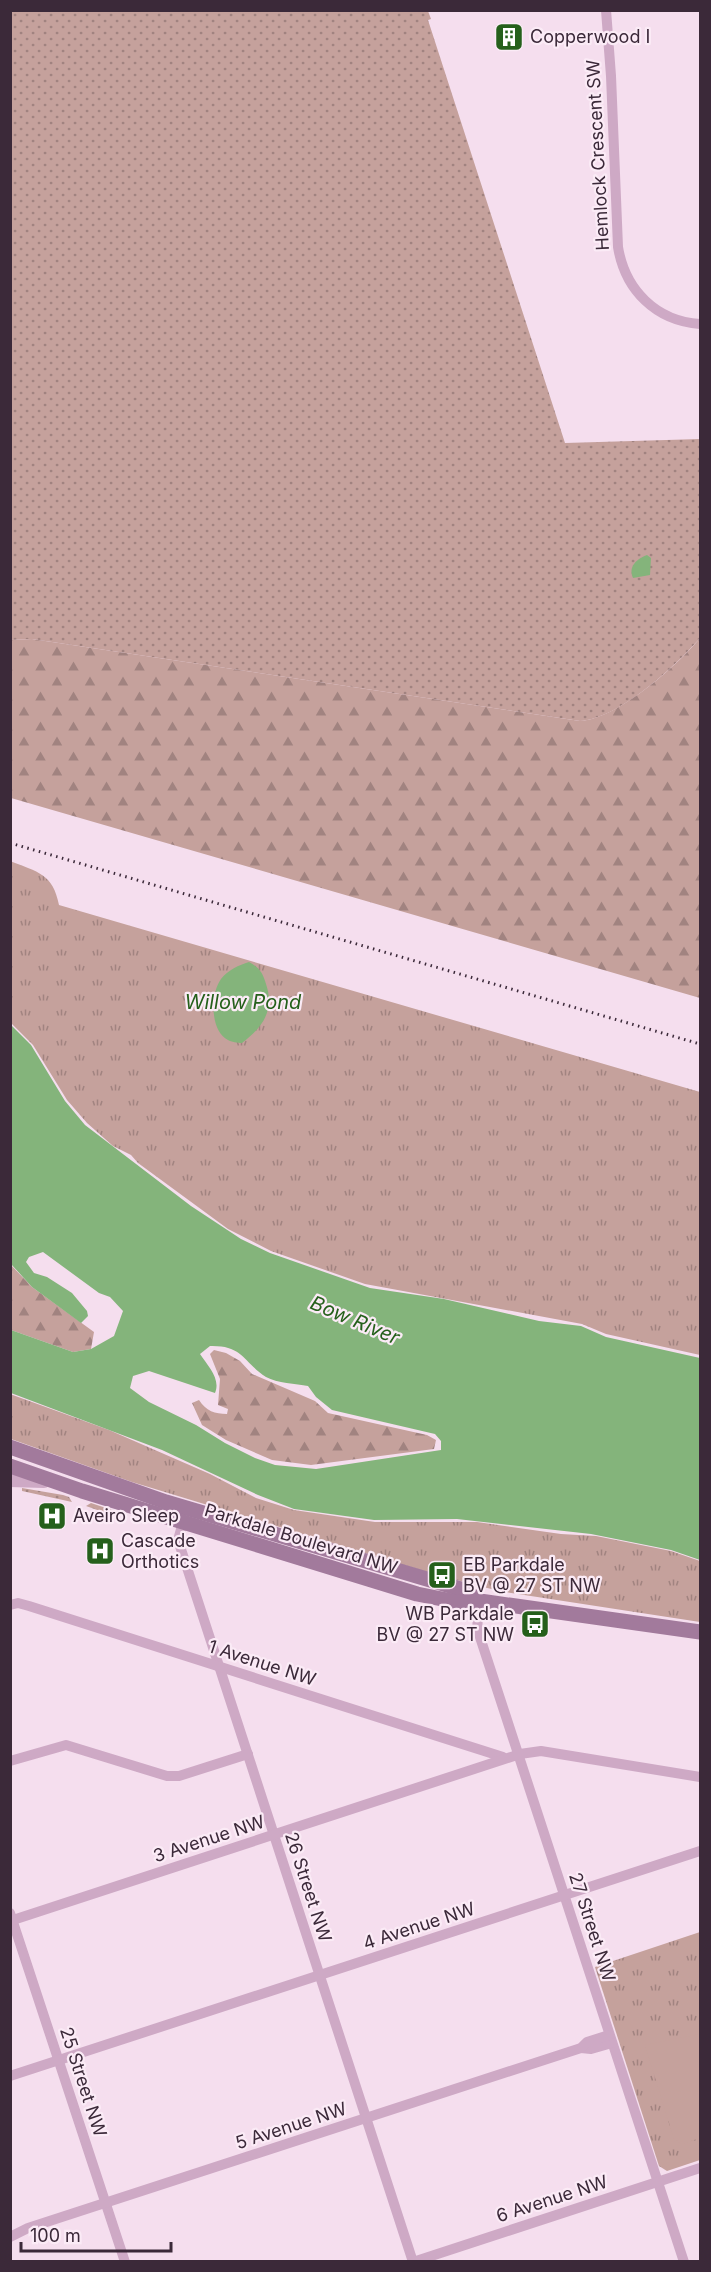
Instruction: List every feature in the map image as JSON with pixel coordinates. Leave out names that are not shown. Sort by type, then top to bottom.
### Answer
[{"type":"main road","name":"Parkdale Boulevard NW","points":[[13,1450],[166,1502],[464,1590],[480,1601]]},
{"type":"main road","name":"Parkdale Boulevard NW","points":[[10,1466],[51,1481],[417,1594],[462,1604],[480,1601],[700,1632]]},
{"type":"street","name":"Hemlock Crescent SW","points":[[606,10],[612,76],[618,247],[621,262],[632,285],[652,307],[677,320],[700,324]]},
{"type":"street","points":[[10,1480],[51,1481]]},
{"type":"street","name":"26 Street NW","points":[[183,1522],[178,1540],[413,2262]]},
{"type":"street","name":"27 Street NW","points":[[480,1601],[477,1628],[684,2262]]},
{"type":"street","name":"1 Avenue NW","points":[[10,1605],[18,1603],[29,1606],[504,1758]]},
{"type":"street","points":[[10,1761],[66,1745],[166,1776],[179,1776],[248,1754]]},
{"type":"street","points":[[520,1754],[542,1751],[700,1777]]},
{"type":"street","name":"3 Avenue NW","points":[[11,1918],[520,1754]]},
{"type":"street","name":"4 Avenue NW","points":[[10,2076],[700,1851]]},
{"type":"street","name":"25 Street NW","points":[[11,1918],[125,2262]]},
{"type":"street","name":"5 Avenue NW","points":[[10,2237],[28,2228],[581,2048],[588,2042],[610,2039]]},
{"type":"street","name":"6 Avenue NW","points":[[413,2262],[700,2169]]},
{"type":"green space","points":[[10,11],[428,11],[431,19],[428,20],[565,443],[700,439],[700,638],[690,650],[662,676],[628,701],[595,718],[580,721],[32,639],[11,640]]},
{"type":"green space","points":[[700,638],[700,998],[11,798],[11,640],[32,639],[580,721],[595,718],[628,701],[662,676]]},
{"type":"green space","points":[[10,861],[48,880],[59,905],[700,1092],[700,1355],[606,1334],[582,1324],[365,1284],[271,1251],[228,1229],[138,1163],[131,1155],[113,1146],[87,1123],[67,1100],[33,1045],[11,1023]]},
{"type":"green space","points":[[10,1264],[32,1287],[94,1332],[91,1349],[73,1352],[11,1330]]},
{"type":"green space","points":[[214,1350],[226,1353],[240,1361],[252,1374],[315,1401],[328,1413],[427,1435],[436,1440],[434,1449],[311,1465],[272,1460],[226,1440],[202,1425],[192,1403],[199,1400],[211,1411],[227,1414],[228,1409],[218,1405],[220,1379],[210,1354]]},
{"type":"green space","points":[[10,1394],[109,1430],[210,1474],[256,1498],[294,1510],[375,1522],[477,1522],[561,1534],[596,1536],[671,1551],[700,1561],[700,1622],[499,1591],[437,1575],[132,1482],[11,1439]]},
{"type":"green space","points":[[22,1488],[63,1495],[69,1497],[72,1502],[22,1491]]},
{"type":"green space","points":[[91,1503],[118,1512],[120,1518],[86,1506]]},
{"type":"green space","points":[[700,1932],[700,2160],[667,2171],[659,2166],[595,1967]]},
{"type":"green space","points":[[700,2034],[700,2138],[682,2144],[674,2139],[645,2045]]},
{"type":"water","points":[[647,555],[651,558],[650,575],[633,578],[632,567],[639,559]]},
{"type":"water","name":"Willow Pond","points":[[249,962],[258,968],[263,977],[269,1002],[261,1024],[242,1043],[228,1040],[222,1035],[215,1021],[214,1003],[217,986],[221,979],[234,968]]},
{"type":"water","name":"Bow River","points":[[11,1025],[31,1045],[65,1101],[85,1125],[191,1206],[241,1239],[270,1253],[370,1288],[444,1299],[539,1321],[581,1326],[606,1337],[700,1358],[700,1560],[671,1550],[591,1534],[457,1519],[374,1520],[294,1509],[258,1495],[162,1450],[11,1393],[11,1330],[73,1352],[91,1349],[114,1336],[123,1311],[110,1297],[99,1293],[43,1252],[29,1257],[26,1262],[34,1273],[47,1277],[72,1293],[87,1311],[88,1316],[81,1323],[32,1287],[11,1264]],"holes":[[[210,1346],[221,1346],[236,1351],[270,1379],[308,1386],[316,1397],[332,1410],[435,1434],[441,1441],[441,1450],[316,1469],[275,1465],[225,1443],[196,1425],[149,1402],[130,1388],[133,1376],[149,1371],[215,1393],[215,1378],[200,1354]]]},
{"type":"railway","points":[[10,843],[700,1044]]},
{"type":"place","name":"Copperwood I","points":[[509,37]]},
{"type":"place","name":"Aveiro Sleep","points":[[52,1516]]},
{"type":"place","name":"Cascade Orthotics","points":[[100,1551]]},
{"type":"place","name":"EB Parkdale BV @ 27 ST NW","points":[[442,1575]]},
{"type":"place","name":"WB Parkdale BV @ 27 ST NW","points":[[535,1624]]}]
